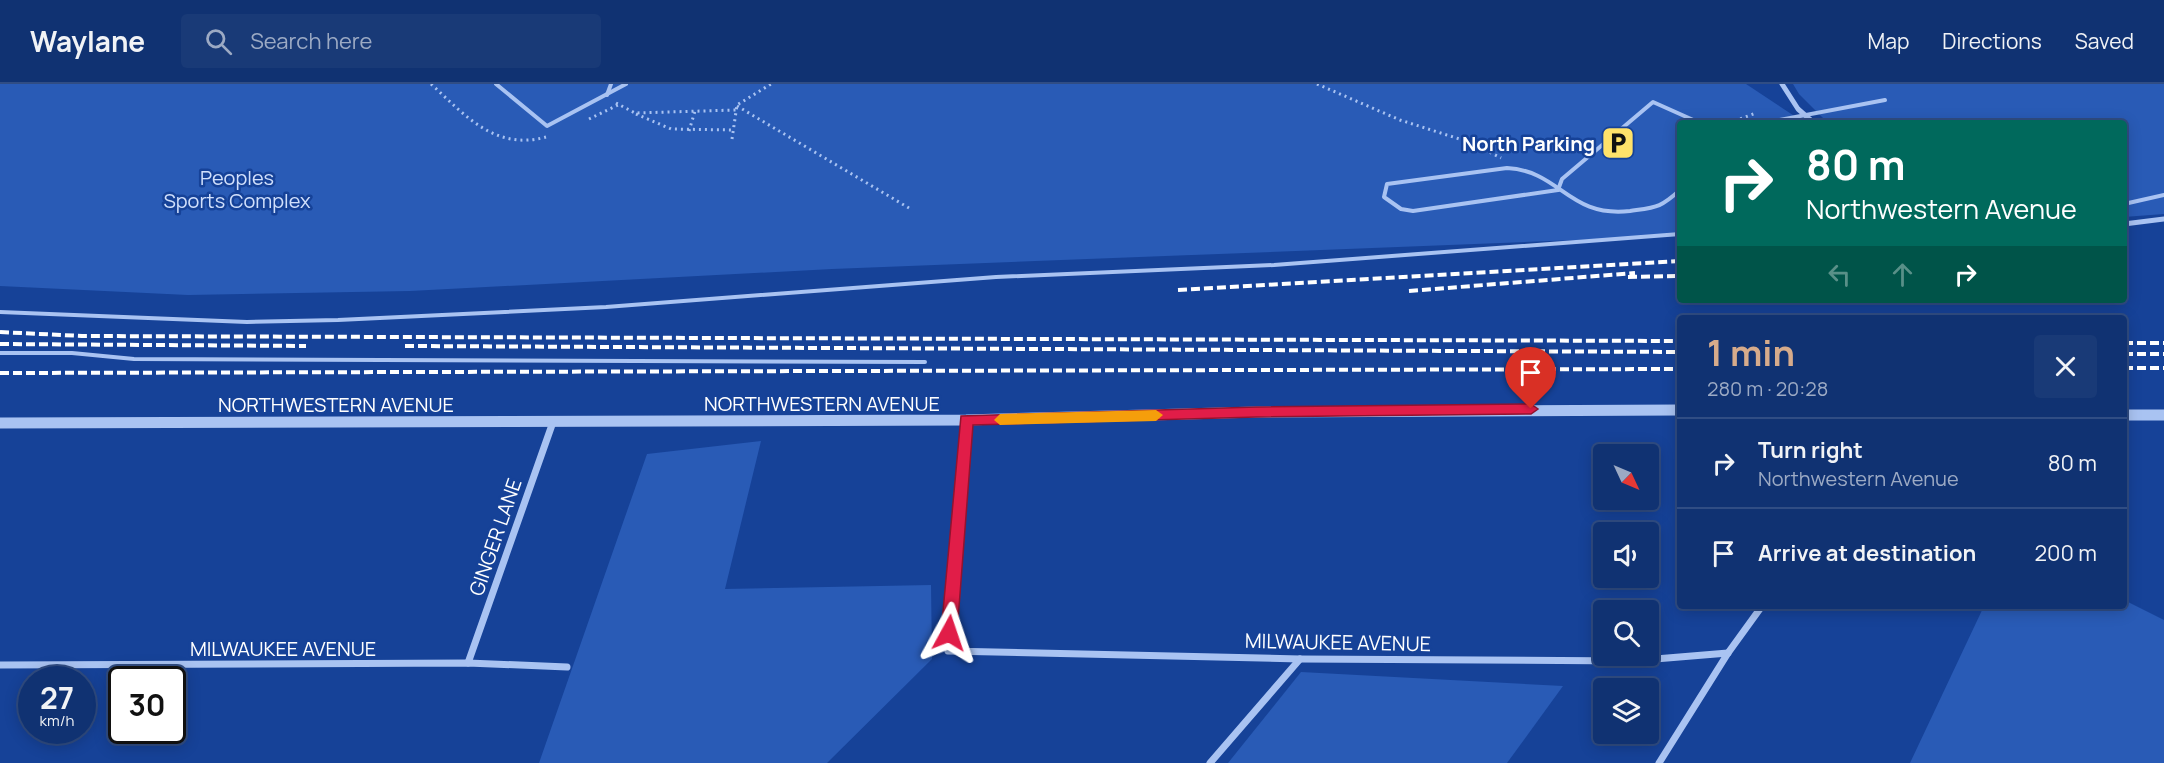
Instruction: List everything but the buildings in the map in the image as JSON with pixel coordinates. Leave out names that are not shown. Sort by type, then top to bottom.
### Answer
[{"type":"street","points":[[1782,84],[1803,114],[1810,120]]},
{"type":"street","points":[[2127,224],[2164,219]]},
{"type":"street","name":"NORTHWESTERN AVENUE","points":[[0,423],[966,420],[1257,412],[1677,410]]},
{"type":"street","points":[[2127,415],[2164,415]]},
{"type":"street","name":"MILWAUKEE AVENUE","points":[[966,420],[948,651],[1300,659],[1631,661],[1728,653]]},
{"type":"street","name":"GINGER LANE","points":[[468,663],[553,422]]},
{"type":"street","points":[[1659,763],[1728,653],[1760,609]]},
{"type":"street","points":[[1210,763],[1300,659]]},
{"type":"street","name":"MILWAUKEE AVENUE","points":[[0,665],[468,663],[567,667]]},
{"type":"lane","points":[[496,84],[547,126],[626,84]]},
{"type":"lane","points":[[605,97],[610,91],[611,84]]},
{"type":"lane","points":[[1776,120],[1885,100]]},
{"type":"lane","points":[[1558,190],[1562,179],[1653,102],[1693,120]]},
{"type":"lane","points":[[1558,190],[1413,211],[1401,209],[1384,198],[1387,183],[1516,168],[1541,176],[1558,190],[1564,195],[1594,210],[1612,213],[1661,207],[1677,193]]},
{"type":"lane","points":[[2127,203],[2164,195]]},
{"type":"lane","points":[[0,312],[247,322],[338,320],[606,307],[996,277],[1274,265],[1677,234]]},
{"type":"lane","points":[[0,353],[72,353],[134,359],[925,362]]},
{"type":"path","points":[[431,84],[476,123],[504,140],[529,144],[551,135]]},
{"type":"path","points":[[732,139],[736,108],[739,102],[771,84]]},
{"type":"path","points":[[1317,84],[1400,120],[1482,147],[1516,168]]},
{"type":"path","points":[[605,97],[663,128],[689,131],[734,130]]},
{"type":"path","points":[[584,121],[618,105]]},
{"type":"path","points":[[635,113],[736,108],[909,208]]},
{"type":"path","points":[[689,131],[695,111]]},
{"type":"green space","name":"Peoples Sports Complex","points":[[0,84],[1746,84],[1800,120],[1677,120],[1677,236],[832,269],[410,291],[188,295],[0,286]]},
{"type":"green space","points":[[1793,84],[2164,84],[2164,214],[2127,217],[2127,120],[1825,120],[1799,94]]},
{"type":"green space","points":[[761,441],[725,589],[931,585],[932,659],[827,763],[539,763],[647,454]]},
{"type":"green space","points":[[2127,602],[2164,620],[2164,763],[1910,763],[1983,609],[2127,609]]},
{"type":"green space","points":[[1301,672],[1563,686],[1507,763],[1228,763]]},
{"type":"railway","points":[[1178,290],[1677,261]]},
{"type":"railway","points":[[1409,291],[1635,273]]},
{"type":"railway","points":[[1628,277],[1677,276]]},
{"type":"railway","points":[[0,332],[82,336],[1677,341]]},
{"type":"railway","points":[[2127,343],[2164,343]]},
{"type":"railway","points":[[0,344],[306,346]]},
{"type":"railway","points":[[405,346],[1677,352]]},
{"type":"railway","points":[[2127,354],[2164,354]]},
{"type":"railway","points":[[2127,368],[2164,368]]},
{"type":"railway","points":[[0,373],[1677,369]]},
{"type":"slow traffic","points":[[1000,420],[1156,415]]},
{"type":"place","name":"North Parking","points":[[1618,143]]},
{"type":"route","points":[[949,633],[966,420],[1257,412],[1531,409]]}]
